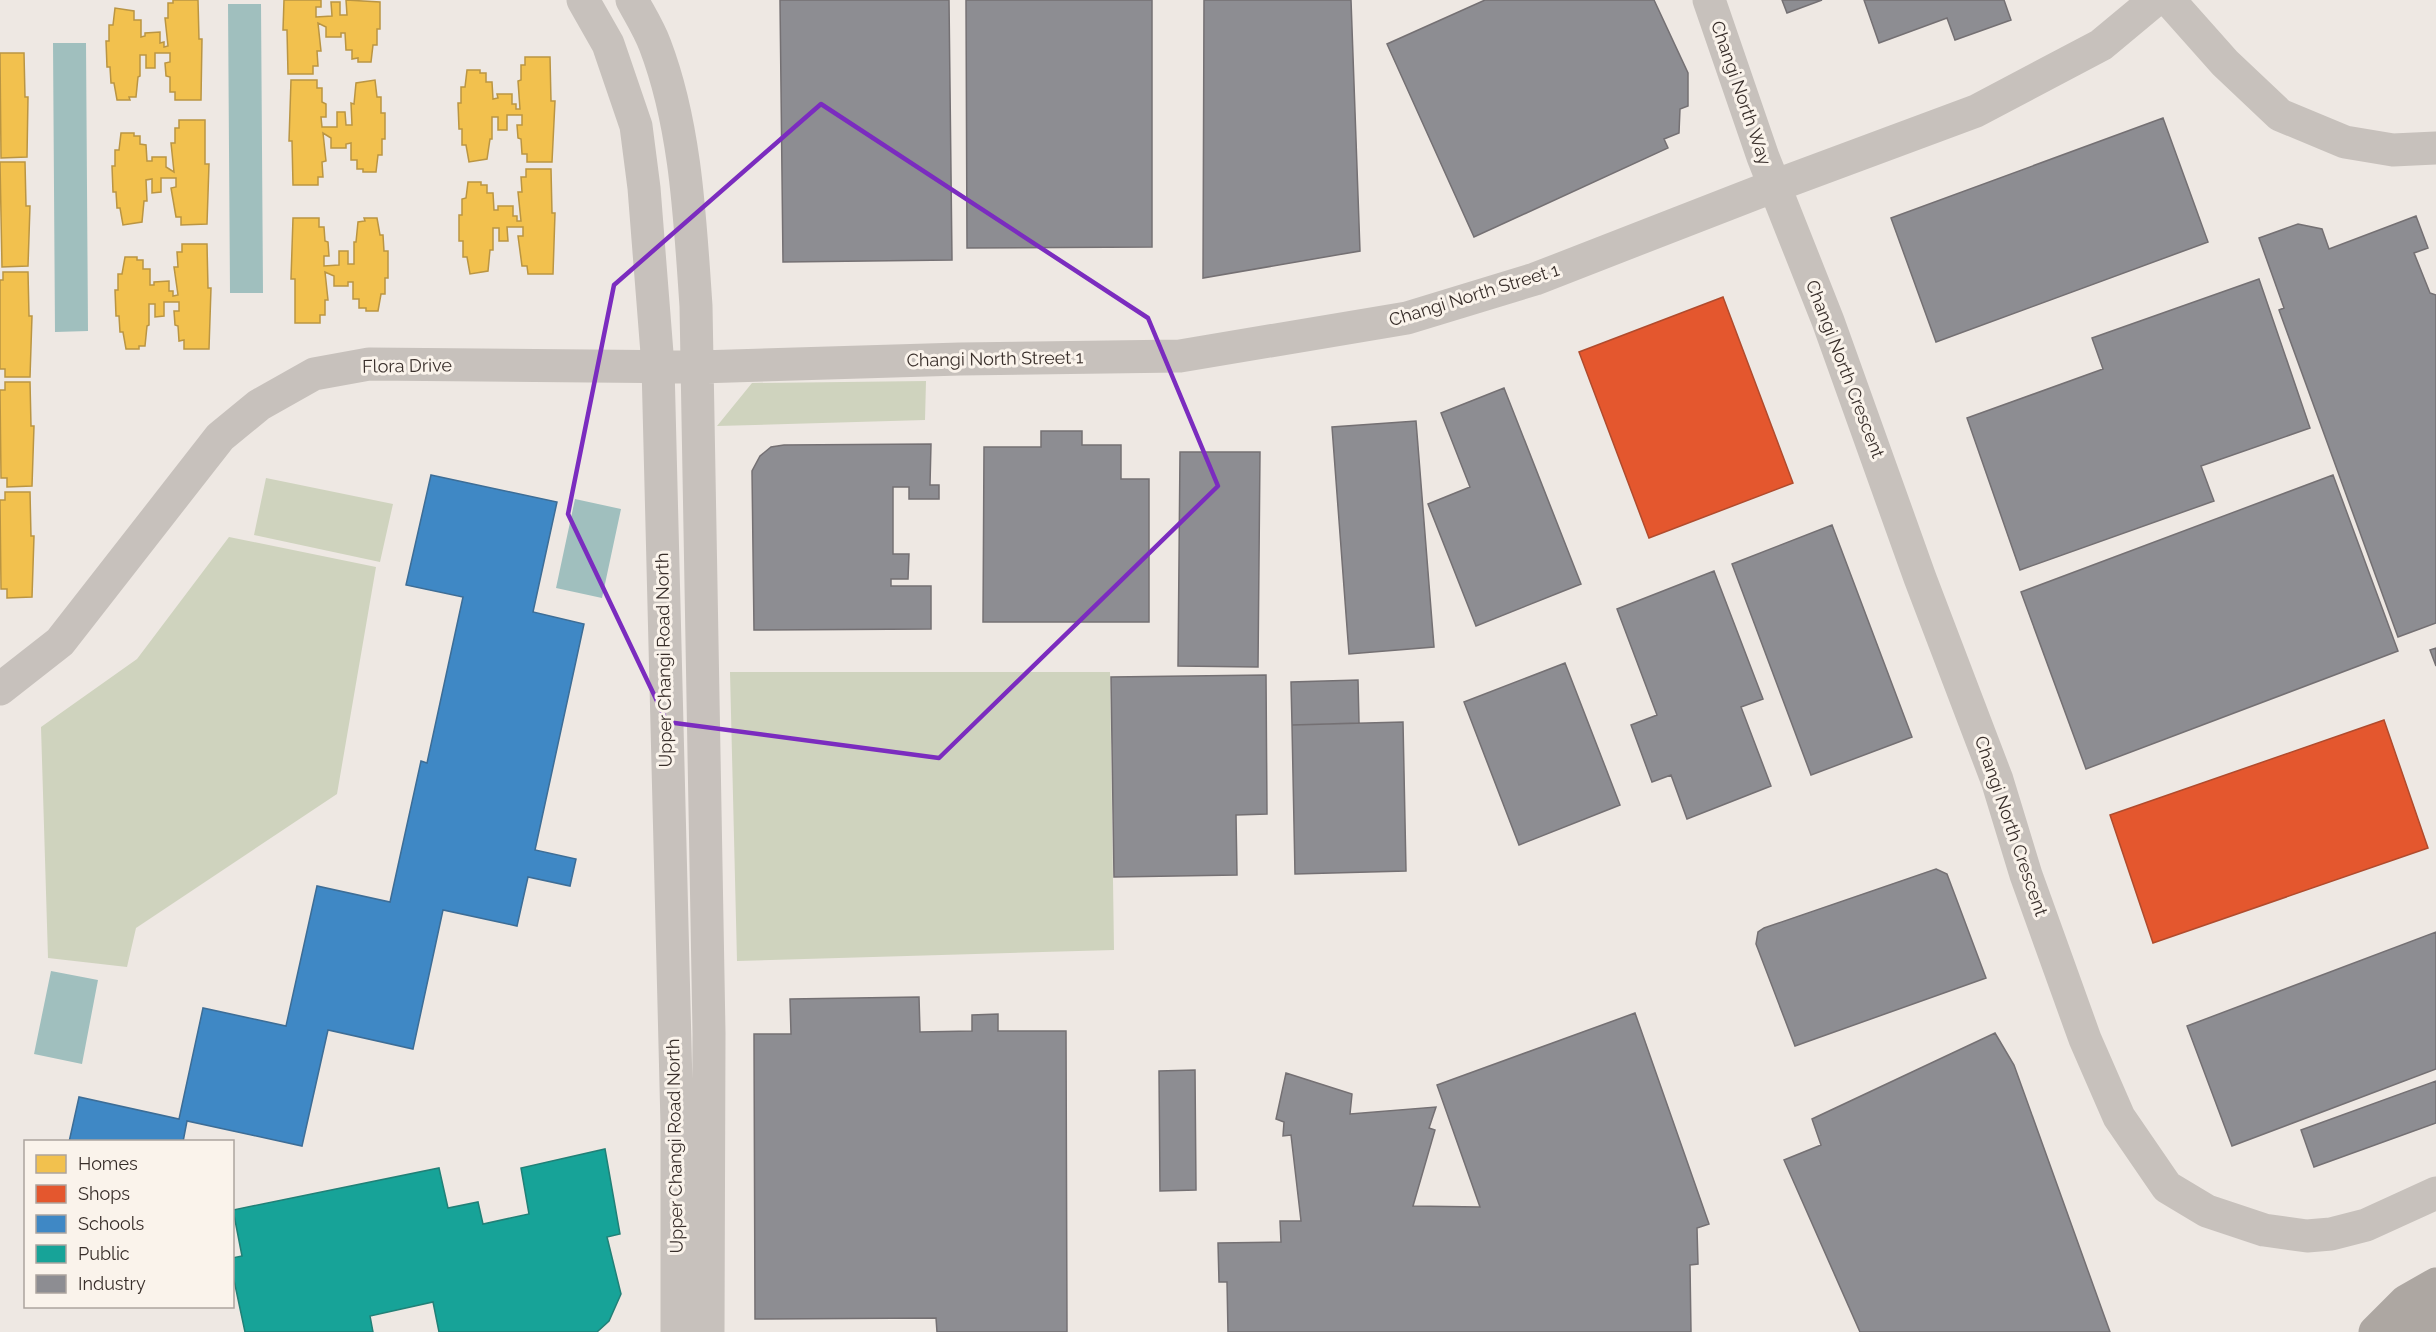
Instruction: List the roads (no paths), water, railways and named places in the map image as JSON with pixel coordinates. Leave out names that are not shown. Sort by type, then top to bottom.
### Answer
[{"type":"highway","points":[[2374,1332],[2406,1301],[2436,1284]]},
{"type":"highway","points":[[2402,1332],[2436,1317]]},
{"type":"street","name":"Upper Changi Road North","points":[[583,0],[608,44],[636,126],[644,188],[658,366],[676,1125],[677,1332]]},
{"type":"street","name":"Upper Changi Road North","points":[[632,0],[655,44],[678,130],[688,198],[699,367],[709,1032],[708,1332]]},
{"type":"street","name":"Changi North Way","points":[[1709,0],[1774,186]]},
{"type":"street","name":"Changi North Street 1","points":[[699,367],[960,359],[1180,356],[1330,333],[1407,318],[1525,283],[1774,186],[1976,111],[2101,45],[2155,0]]},
{"type":"street","points":[[2169,0],[2225,63],[2280,115],[2345,142],[2393,150],[2436,148]]},
{"type":"street","name":"Changi North Crescent","points":[[1774,186],[1828,321],[1920,578],[1997,780],[2026,875],[2085,1039],[2119,1117],[2167,1187],[2207,1211],[2264,1230],[2307,1236],[2331,1234],[2366,1225],[2436,1193]]},
{"type":"street","name":"Flora Drive","points":[[0,688],[60,642],[220,437],[259,405],[314,374],[369,364],[699,367]]},
{"type":"water","points":[[228,4],[261,4],[263,293],[230,293]]},
{"type":"water","points":[[53,43],[86,43],[88,331],[55,332]]},
{"type":"water","points":[[575,499],[621,509],[602,598],[556,588]]},
{"type":"water","points":[[51,971],[98,980],[82,1064],[34,1054]]}]
